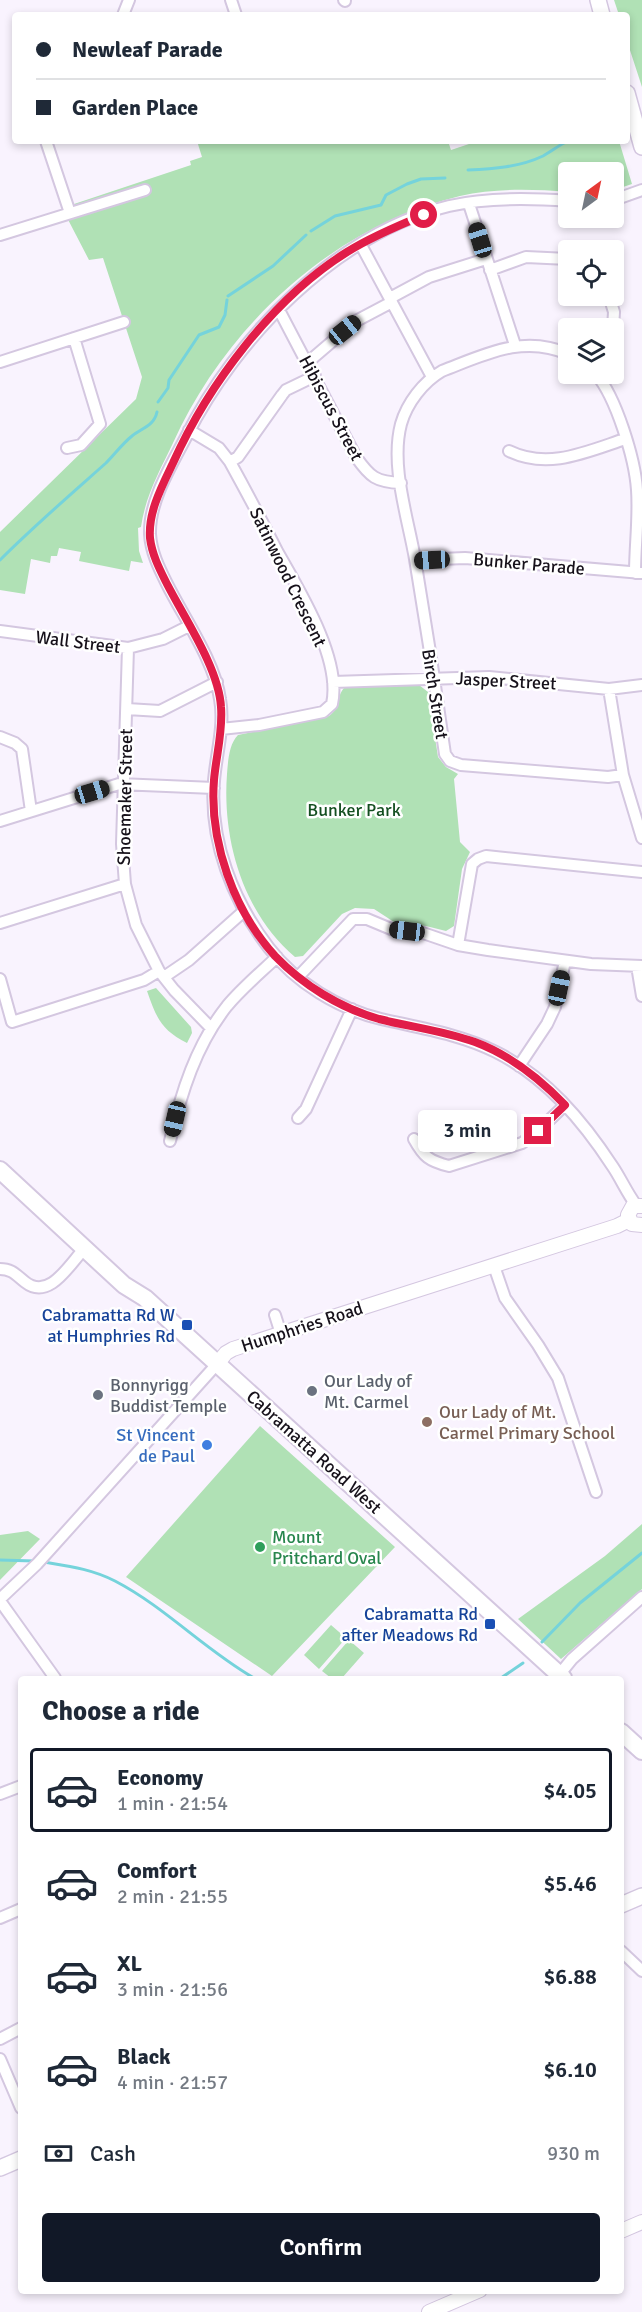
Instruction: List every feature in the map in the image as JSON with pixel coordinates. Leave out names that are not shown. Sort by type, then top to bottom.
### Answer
[{"type":"main road","points":[[630,104],[642,147]]},
{"type":"main road","name":"Cabramatta Road West","points":[[0,1165],[10,1170],[130,1279],[145,1298],[560,1676]]},
{"type":"main road","name":"Cabramatta Road West","points":[[0,1170],[124,1285],[145,1298]]},
{"type":"main road","points":[[624,1735],[642,1751]]},
{"type":"main road","points":[[624,1904],[642,1896]]},
{"type":"main road","points":[[0,2168],[18,2160]]},
{"type":"street","points":[[47,144],[70,213]]},
{"type":"street","points":[[0,235],[145,190]]},
{"type":"street","points":[[624,196],[642,190]]},
{"type":"street","points":[[558,201],[524,199],[449,206],[377,235],[346,253],[293,294],[264,323],[202,407],[158,497],[152,514],[150,531],[153,553],[216,682],[222,708],[214,788],[217,832],[222,857],[244,910],[277,957],[298,977],[321,993],[352,1009],[476,1043],[519,1066],[544,1084],[589,1133],[639,1205],[628,1211],[629,1220],[634,1226],[642,1225]]},
{"type":"street","points":[[469,204],[515,345]]},
{"type":"street","points":[[362,245],[432,377],[474,358],[515,345],[538,345],[558,351]]},
{"type":"street","points":[[307,363],[356,321],[429,277],[526,257],[558,259]]},
{"type":"street","name":"Hibiscus Street","points":[[279,310],[356,457],[368,474],[383,482],[401,483]]},
{"type":"street","points":[[0,362],[124,322]]},
{"type":"street","points":[[67,448],[81,445],[100,424],[74,338]]},
{"type":"street","points":[[230,462],[238,456],[286,390],[315,376]]},
{"type":"street","name":"Birch Street","points":[[432,377],[407,409],[401,425],[399,442],[401,483],[416,560],[445,754],[450,761],[461,765],[608,777],[622,775]]},
{"type":"street","points":[[603,384],[611,397],[632,460],[637,490],[638,573]]},
{"type":"street","name":"Satinwood Crescent","points":[[189,430],[219,448],[230,462],[312,616],[326,653],[333,682],[332,704],[323,712],[250,726],[221,729]]},
{"type":"street","points":[[509,451],[523,458],[544,461],[584,453],[625,439]]},
{"type":"street","name":"Bunker Parade","points":[[416,560],[465,558],[638,573]]},
{"type":"street","name":"Wall Street","points":[[0,631],[128,648],[163,639],[189,626]]},
{"type":"street","name":"Shoemaker Street","points":[[128,648],[122,844],[125,884],[136,925],[161,974],[211,1028]]},
{"type":"street","name":"Jasper Street","points":[[333,682],[510,678],[609,688],[642,685]]},
{"type":"street","points":[[127,709],[160,711],[216,682]]},
{"type":"street","points":[[609,688],[622,775],[642,838]]},
{"type":"street","points":[[0,737],[15,743],[22,749],[31,811]]},
{"type":"street","points":[[0,821],[119,784],[214,788]]},
{"type":"street","points":[[458,945],[472,864],[478,859],[486,856],[642,872]]},
{"type":"street","points":[[0,923],[125,884]]},
{"type":"street","points":[[0,979],[12,1022],[161,974],[189,960],[244,910]]},
{"type":"street","points":[[298,977],[353,919],[367,919],[391,929],[423,933],[458,945],[565,961],[640,966],[642,996]]},
{"type":"street","points":[[170,1141],[180,1096],[211,1028],[238,993],[277,957]]},
{"type":"street","points":[[519,1066],[551,1016],[565,961]]},
{"type":"street","points":[[298,1118],[306,1109],[352,1009]]},
{"type":"street","points":[[414,1139],[423,1155],[449,1166],[522,1143],[565,1105]]},
{"type":"street","name":"Humphries Road","points":[[0,1600],[28,1574],[229,1351],[617,1226],[629,1220]]},
{"type":"street","points":[[0,1269],[13,1271],[32,1286],[42,1288],[52,1284],[84,1249]]},
{"type":"street","points":[[494,1266],[505,1298],[558,1378],[596,1492]]},
{"type":"street","points":[[275,1315],[281,1334]]},
{"type":"street","points":[[562,1676],[572,1659],[642,1597]]},
{"type":"street","points":[[0,1600],[54,1676]]},
{"type":"street","points":[[0,1794],[18,1787]]},
{"type":"street","points":[[0,1918],[18,1910]]},
{"type":"street","points":[[624,1954],[642,1971]]},
{"type":"street","points":[[0,2039],[18,2030]]},
{"type":"street","points":[[0,2060],[18,2101]]},
{"type":"street","points":[[624,2230],[642,2222]]},
{"type":"street","points":[[429,2312],[471,2294]]},
{"type":"green space","points":[[614,0],[642,0],[642,87],[630,50],[630,12],[618,12]]},
{"type":"green space","points":[[198,144],[449,144],[451,150],[469,144],[620,144],[632,184],[624,187],[624,162],[558,162],[558,191],[514,190],[460,196],[413,210],[369,231],[327,256],[289,287],[254,321],[222,359],[195,400],[149,494],[141,527],[138,528],[139,551],[143,563],[131,561],[129,571],[79,561],[81,552],[59,548],[57,556],[51,556],[50,563],[31,559],[25,594],[0,590],[0,532],[136,399],[142,377],[103,258],[89,260],[62,208],[191,165],[190,161],[202,157]]},
{"type":"green space","name":"Bunker Park","points":[[419,685],[428,692],[438,757],[446,767],[458,774],[454,779],[460,842],[470,852],[462,869],[454,926],[446,931],[394,922],[374,909],[355,908],[342,914],[303,956],[295,957],[262,919],[249,897],[240,874],[228,824],[226,799],[228,764],[233,743],[238,735],[329,716],[335,710],[344,688]]},
{"type":"green space","points":[[156,988],[191,1027],[192,1033],[187,1043],[165,1028],[153,1008],[147,991]]},
{"type":"green space","name":"Mount Pritchard Oval","points":[[260,1426],[395,1547],[272,1676],[126,1577]]},
{"type":"green space","points":[[642,1524],[642,1589],[561,1659],[518,1619],[605,1556]]},
{"type":"green space","points":[[28,1531],[40,1539],[0,1580],[0,1535]]},
{"type":"green space","points":[[331,1625],[346,1638],[319,1669],[304,1655]]},
{"type":"green space","points":[[349,1640],[364,1653],[344,1676],[328,1676],[322,1671]]},
{"type":"waterway","points":[[468,170],[525,163],[543,156],[562,144]]},
{"type":"waterway","points":[[311,231],[335,216],[381,205],[386,195],[407,184],[421,179],[445,178]]},
{"type":"waterway","points":[[228,296],[273,266],[306,235]]},
{"type":"waterway","points":[[158,402],[168,388],[169,380],[199,335],[219,327],[225,315],[227,300]]},
{"type":"waterway","points":[[0,560],[106,463],[128,439],[150,424],[157,412]]},
{"type":"waterway","points":[[542,1642],[580,1603],[642,1553]]},
{"type":"waterway","points":[[0,1560],[34,1561]]},
{"type":"waterway","points":[[44,1562],[89,1571],[115,1581],[151,1603],[251,1676]]},
{"type":"waterway","points":[[504,1676],[523,1663]]},
{"type":"place","name":"Cabramatta Rd W at Humphries Rd","points":[[187,1325]]},
{"type":"place","name":"Our Lady of Mt. Carmel","points":[[312,1391]]},
{"type":"place","name":"Bonnyrigg Buddist Temple","points":[[98,1395]]},
{"type":"place","name":"Our Lady of Mt. Carmel Primary School","points":[[427,1422]]},
{"type":"place","name":"St Vincent de Paul","points":[[207,1445]]},
{"type":"place","name":"Mount Pritchard Oval","points":[[260,1547]]},
{"type":"place","name":"Cabramatta Rd after Meadows Rd","points":[[490,1624]]},
{"type":"route","points":[[424,215],[395,226],[346,253],[293,294],[264,323],[216,385],[189,430],[164,482],[152,514],[150,540],[158,565],[208,663],[220,694],[221,729],[214,780],[218,840],[230,880],[254,926],[269,948],[287,967],[298,977],[335,1001],[379,1018],[419,1026],[476,1043],[526,1070],[565,1105],[538,1131]]}]
